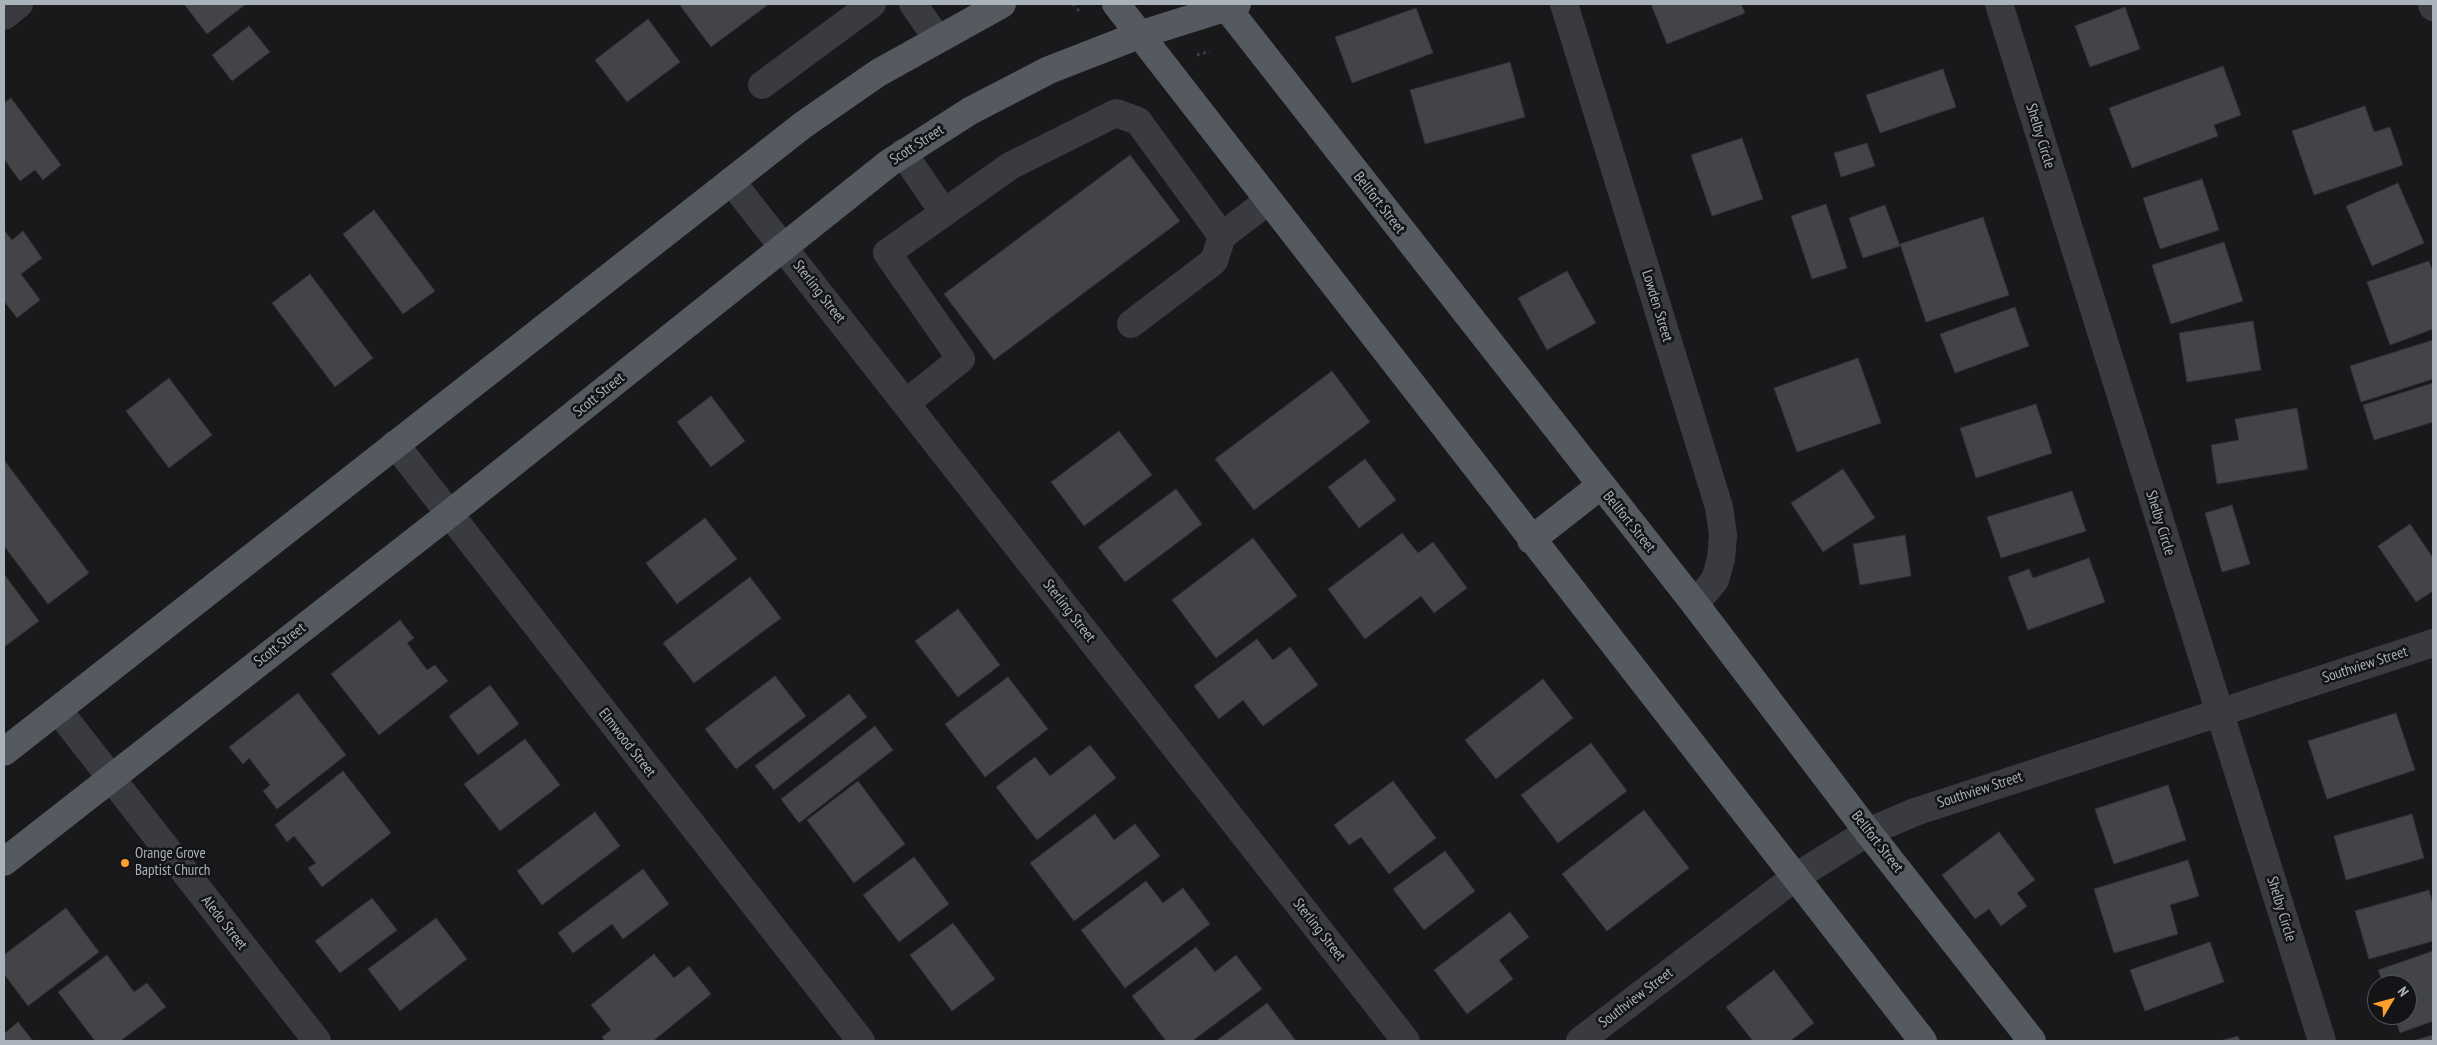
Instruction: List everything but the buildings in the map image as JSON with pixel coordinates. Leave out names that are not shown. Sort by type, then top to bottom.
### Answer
[{"type":"main road","points":[[4,752],[731,181],[826,109],[878,73],[937,38],[1002,4]]},
{"type":"main road","points":[[1116,4],[1794,878],[1923,1041]]},
{"type":"main road","name":"Scott Street","points":[[4,862],[110,777],[448,515],[903,154],[970,111],[1050,70],[1139,35],[1229,5]]},
{"type":"main road","name":"Bellfort Street","points":[[1229,5],[1600,486],[1695,604],[1868,832],[2032,1041]]},
{"type":"main road","points":[[1531,540],[1600,486]]},
{"type":"street","points":[[4,16],[19,4]]},
{"type":"street","points":[[762,85],[872,4]]},
{"type":"street","points":[[914,4],[937,38]]},
{"type":"street","name":"Lowden Street","points":[[1564,4],[1719,507],[1723,535],[1721,560],[1715,580],[1695,604]]},
{"type":"street","name":"Shelby Circle","points":[[1999,4],[2322,1041]]},
{"type":"street","points":[[906,403],[961,359],[887,253],[1010,166],[1116,113],[1138,121],[1222,236]]},
{"type":"street","points":[[903,154],[944,213]]},
{"type":"street","name":"Sterling Street","points":[[731,181],[1406,1041]]},
{"type":"street","points":[[1131,324],[1214,261],[1222,236],[1268,201]]},
{"type":"street","name":"Elmwood Street","points":[[395,444],[448,515],[861,1041]]},
{"type":"street","name":"Southview Street","points":[[1580,1041],[1794,878],[1868,832],[1914,812],[2433,643]]},
{"type":"street","name":"Aledo Street","points":[[58,710],[317,1041]]},
{"type":"path","points":[[1073,4],[1080,12]]},
{"type":"path","points":[[1196,56],[1210,51]]},
{"type":"place","name":"Orange Grove Baptist Church","points":[[125,863]]}]
